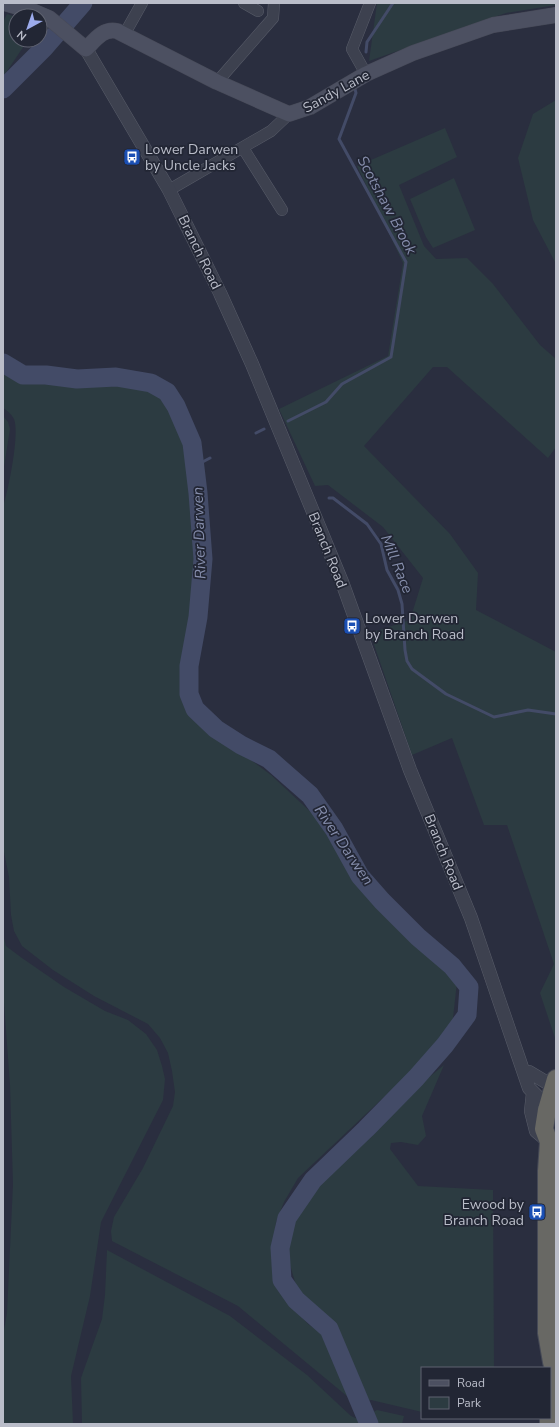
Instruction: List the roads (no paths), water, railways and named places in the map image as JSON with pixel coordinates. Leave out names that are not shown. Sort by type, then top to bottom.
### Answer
[{"type":"highway","points":[[555,1084],[552,1105],[544,1129],[552,1142],[551,1308],[547,1332],[552,1362],[556,1370]]},
{"type":"highway","points":[[551,1398],[552,1388],[556,1380]]},
{"type":"main road","points":[[4,3],[35,12],[55,22],[86,49]]},
{"type":"main road","name":"Sandy Lane","points":[[86,49],[105,31],[112,30],[218,82],[289,114],[310,108],[366,74],[413,53],[493,25],[556,15]]},
{"type":"street","points":[[124,35],[142,3]]},
{"type":"street","points":[[244,3],[258,11]]},
{"type":"street","points":[[218,82],[273,18],[274,3]]},
{"type":"street","points":[[366,74],[352,49],[370,3]]},
{"type":"street","name":"Branch Road","points":[[86,49],[169,190],[220,293],[252,364],[342,582],[410,770],[471,918],[529,1088],[533,1093]]},
{"type":"street","points":[[169,190],[271,131],[289,114]]},
{"type":"street","points":[[242,148],[282,210]]},
{"type":"street","points":[[524,1071],[555,1084]]},
{"type":"street","points":[[552,1105],[533,1093],[531,1111],[536,1131],[552,1142]]},
{"type":"waterway","name":"River Darwen","points":[[3,89],[44,48],[83,3]]},
{"type":"waterway","name":"Scotshaw Brook","points":[[366,52],[367,42],[393,3]]},
{"type":"waterway","name":"Scotshaw Brook","points":[[288,421],[326,402],[342,384],[391,357],[406,262],[339,139],[356,93],[355,89]]},
{"type":"waterway","name":"River Darwen","points":[[3,363],[23,375],[46,375],[77,379],[116,377],[151,383],[167,392],[176,406],[192,443],[198,493],[203,559],[198,617],[189,666],[189,694],[195,709],[216,729],[241,745],[269,759],[310,795],[334,829],[360,876],[382,901],[418,937],[452,966],[469,987],[467,1015],[445,1045],[416,1078],[313,1180],[287,1218],[280,1248],[282,1280],[296,1300],[329,1329],[369,1424]]},
{"type":"waterway","name":"Scotshaw Brook","points":[[256,433],[264,429]]},
{"type":"waterway","name":"Scotshaw Brook","points":[[195,466],[210,458]]},
{"type":"waterway","name":"Mill Race","points":[[329,498],[333,498],[367,524],[381,544],[387,570],[398,590],[402,604],[405,650],[407,661],[412,669],[446,694],[494,717],[528,710],[556,714]]},
{"type":"place","name":"Lower Darwen by Uncle Jacks","points":[[132,157]]},
{"type":"place","name":"Lower Darwen by Branch Road","points":[[352,626]]},
{"type":"place","name":"Ewood by Branch Road","points":[[537,1212]]}]
